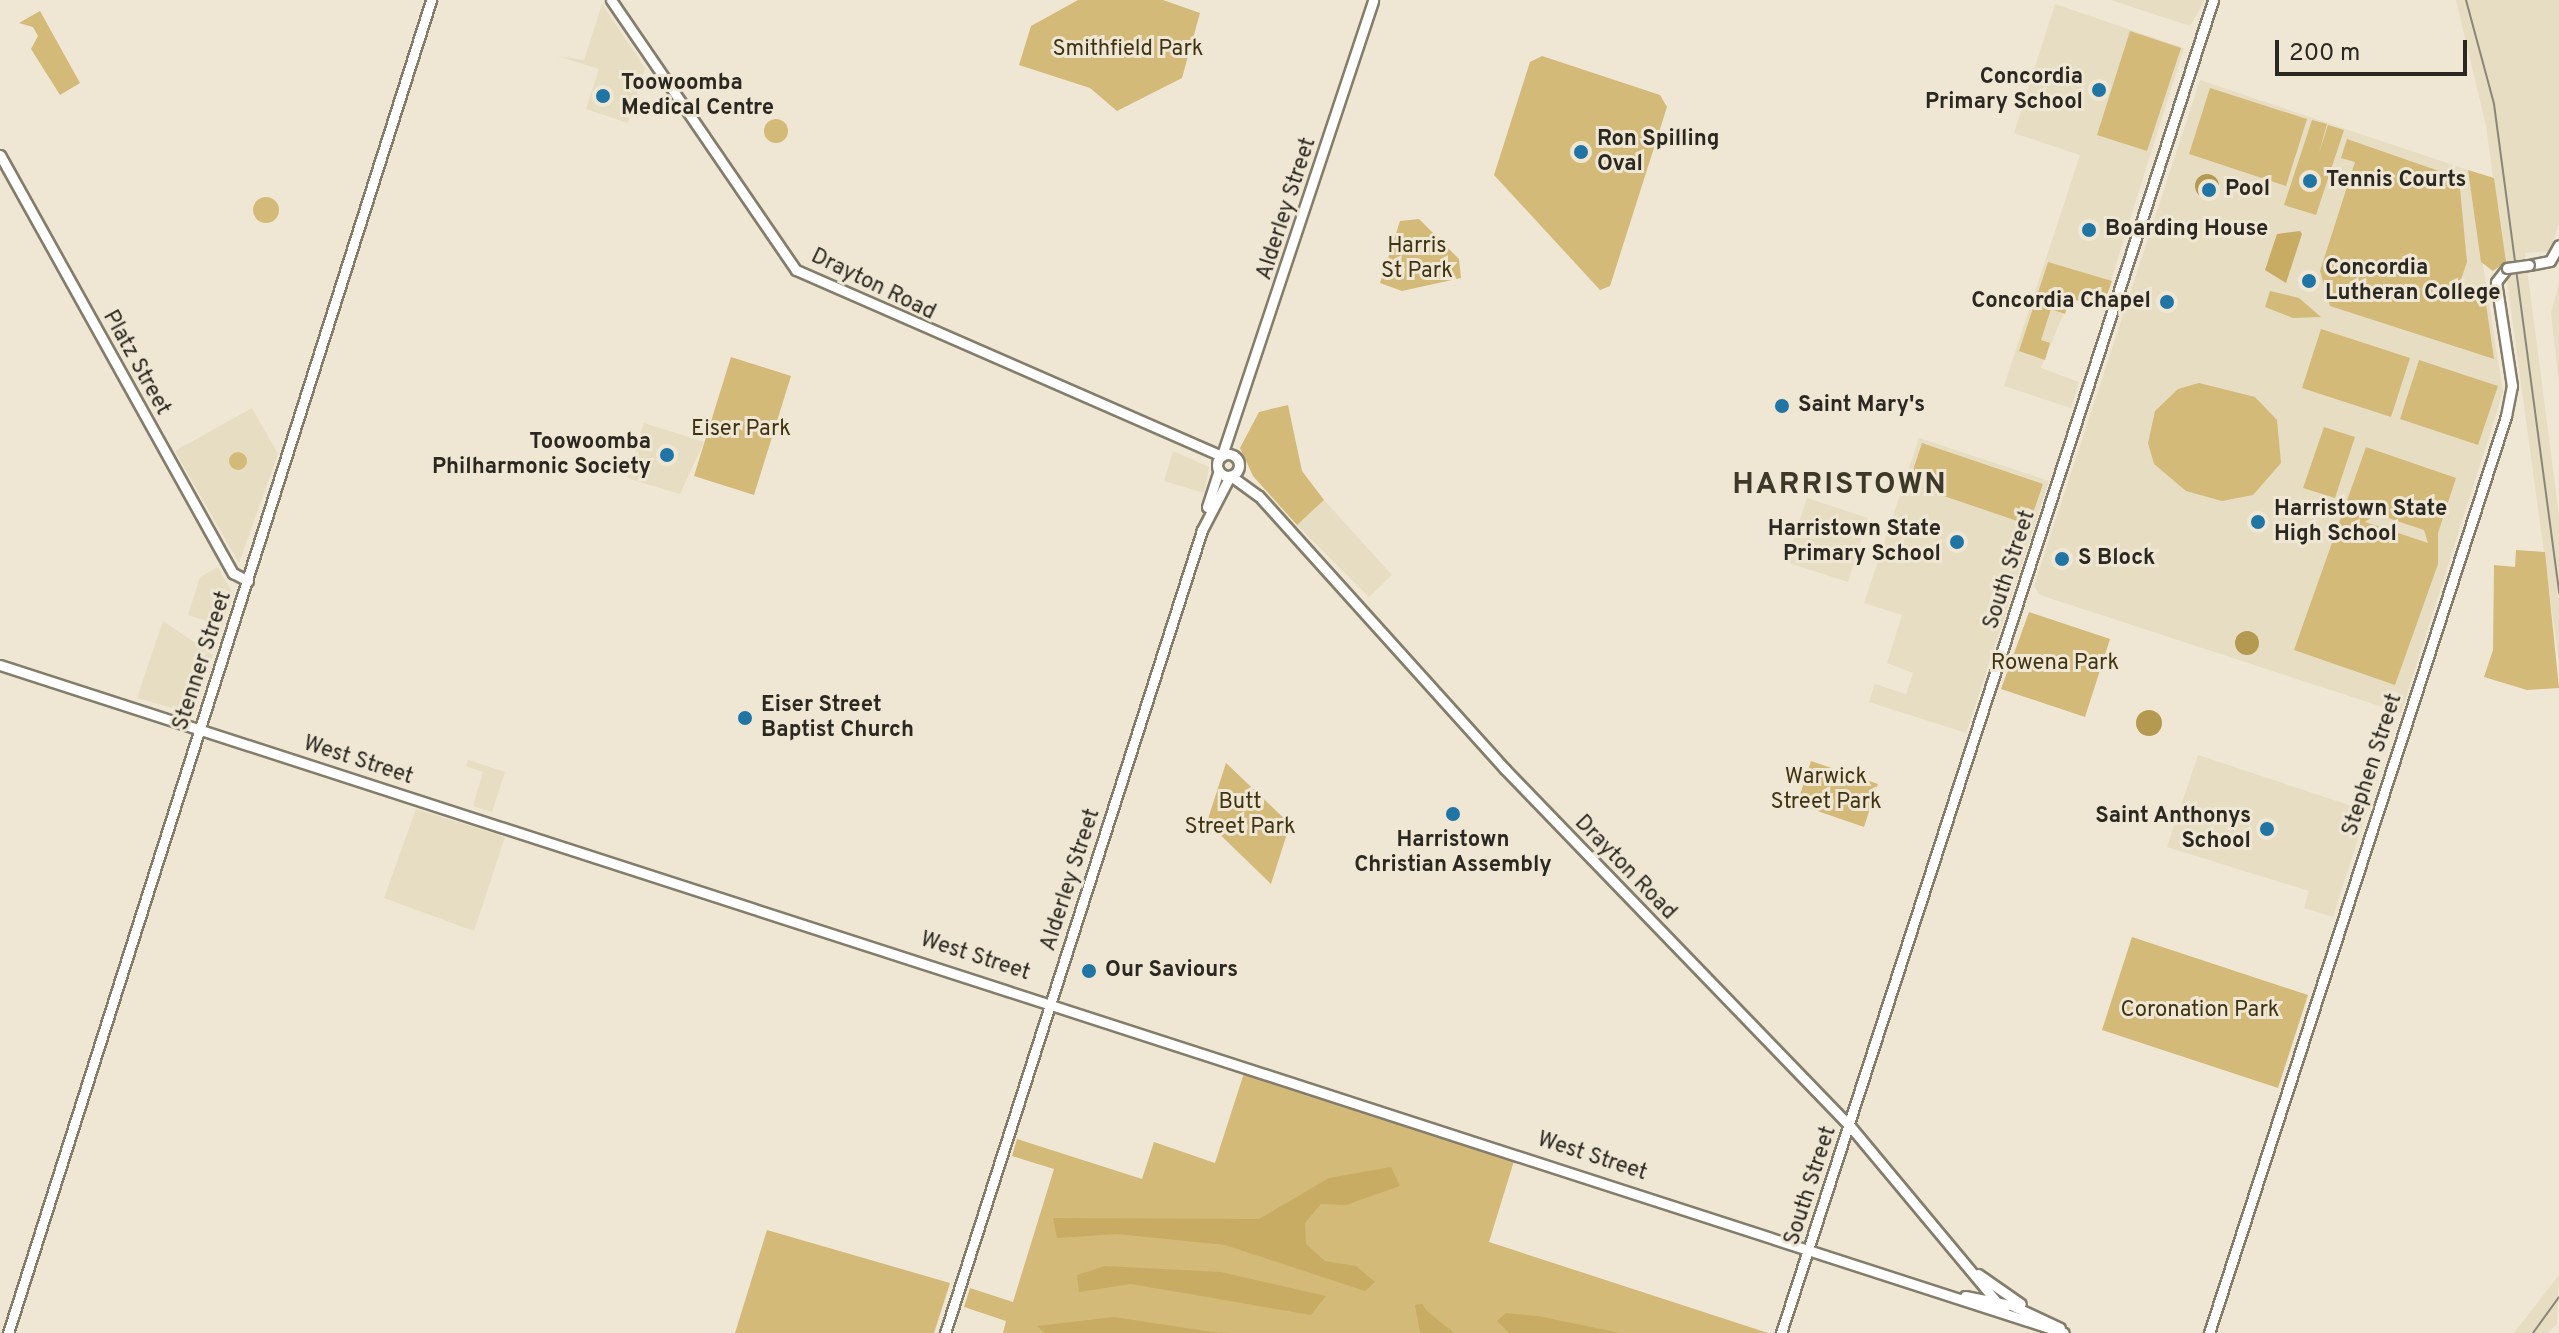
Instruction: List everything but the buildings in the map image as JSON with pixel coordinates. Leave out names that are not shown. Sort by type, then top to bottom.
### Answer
[{"type":"main road","name":"Stenner Street","points":[[8,1333],[431,0]]},
{"type":"main road","name":"Drayton Road","points":[[611,0],[796,270],[1189,446],[1237,461],[1259,496],[1505,769],[1850,1126],[1966,1264]]},
{"type":"main road","name":"Alderley Street","points":[[945,1333],[1202,530],[1222,455],[1235,429],[1373,0]]},
{"type":"main road","name":"South Street","points":[[1781,1333],[2213,0]]},
{"type":"main road","name":"Platz Street","points":[[0,155],[233,573],[248,581]]},
{"type":"main road","name":"Stephen Street","points":[[2209,1333],[2506,416],[2512,386],[2496,282],[2507,268],[2552,260],[2559,245]]},
{"type":"main road","name":"Alderley Street","points":[[1202,530],[1237,461],[1235,429]]},
{"type":"main road","name":"Drayton Road","points":[[1189,446],[1259,496]]},
{"type":"main road","name":"West Street","points":[[0,665],[1051,1000],[1938,1290]]},
{"type":"main road","points":[[1966,1264],[1992,1301],[2048,1329]]},
{"type":"main road","points":[[1966,1264],[2034,1314],[2066,1333]]},
{"type":"main road","points":[[1938,1290],[1992,1301],[2034,1314]]},
{"type":"main road","points":[[1938,1290],[2066,1333]]},
{"type":"shaded area","points":[[2111,0],[2205,0],[2190,26]]},
{"type":"shaded area","points":[[2456,0],[2559,0],[2559,223],[2550,251],[2525,253],[2559,515],[2559,663],[2486,126]]},
{"type":"shaded area","points":[[602,4],[645,68],[628,123],[586,109],[599,69],[557,56],[584,60]]},
{"type":"shaded area","name":"Concordia Primary School","points":[[2055,4],[2184,48],[2102,309],[2070,298],[2041,368],[2079,382],[2071,408],[2004,386],[2080,155],[2014,133]]},
{"type":"shaded area","points":[[2200,80],[2468,170],[2503,392],[2401,713],[2040,595],[2034,586]]},
{"type":"shaded area","points":[[2207,174],[2216,177],[2219,186],[2216,195],[2207,198],[2198,195],[2195,186],[2198,177]]},
{"type":"shaded area","points":[[2300,231],[2302,234],[2286,283],[2265,270],[2277,234]]},
{"type":"shaded area","points":[[2559,282],[2559,385],[2551,313]]},
{"type":"shaded area","points":[[252,408],[278,454],[239,563],[175,451]]},
{"type":"shaded area","name":"Toowoomba Philharmonic Society","points":[[644,423],[704,442],[680,494],[627,478]]},
{"type":"shaded area","name":"Harristown State Primary School","points":[[1919,438],[2049,481],[1966,733],[1869,702],[1875,684],[1906,694],[1913,673],[1887,663],[1902,615],[1864,603]]},
{"type":"shaded area","points":[[1173,451],[1209,467],[1204,493],[1164,481]]},
{"type":"shaded area","points":[[1807,498],[1868,518],[1848,582],[1786,562]]},
{"type":"shaded area","points":[[1324,500],[1392,575],[1369,597],[1297,525]]},
{"type":"shaded area","points":[[218,567],[233,594],[222,626],[188,615],[200,577]]},
{"type":"shaded area","points":[[163,621],[213,655],[190,713],[137,698]]},
{"type":"shaded area","points":[[2247,631],[2256,634],[2259,643],[2256,652],[2247,655],[2238,652],[2235,643],[2238,634]]},
{"type":"shaded area","points":[[2149,710],[2158,714],[2162,723],[2158,732],[2149,736],[2140,732],[2136,723],[2140,714]]},
{"type":"shaded area","name":"Saint Anthonys School","points":[[2198,755],[2367,811],[2333,917],[2304,908],[2309,891],[2167,847]]},
{"type":"shaded area","points":[[468,760],[505,772],[492,812],[473,806],[483,772],[466,766]]},
{"type":"shaded area","points":[[416,809],[505,837],[474,931],[384,898]]},
{"type":"shaded area","points":[[1391,1167],[1400,1186],[1346,1205],[1321,1204],[1305,1223],[1306,1244],[1325,1261],[1356,1266],[1375,1282],[1365,1291],[1225,1245],[1117,1234],[1057,1238],[1053,1218],[1259,1219],[1329,1178]]},
{"type":"shaded area","points":[[1105,1266],[1221,1272],[1326,1296],[1311,1315],[1131,1284],[1079,1292],[1077,1275]]},
{"type":"shaded area","points":[[2559,1275],[2557,1324],[2548,1333],[2514,1333]]},
{"type":"shaded area","points":[[1422,1304],[1454,1333],[1420,1333],[1415,1305]]},
{"type":"shaded area","points":[[1506,1313],[1538,1316],[1620,1333],[1509,1333],[1497,1321]]},
{"type":"shaded area","points":[[1114,1317],[1230,1333],[1045,1333],[1037,1326]]},
{"type":"green space","name":"Smithfield Park","points":[[1078,0],[1163,0],[1200,13],[1182,78],[1117,111],[1090,88],[1019,65],[1031,26]]},
{"type":"green space","points":[[40,11],[80,83],[60,95],[31,49],[38,36],[33,27],[19,23]]},
{"type":"green space","points":[[2130,31],[2181,48],[2147,151],[2097,135]]},
{"type":"green space","points":[[1542,56],[1660,95],[1667,107],[1610,286],[1600,290],[1494,175],[1530,62]]},
{"type":"green space","points":[[2210,88],[2307,119],[2286,186],[2189,154]]},
{"type":"green space","points":[[776,119],[785,122],[788,131],[785,140],[776,143],[767,140],[764,131],[767,122]]},
{"type":"green space","name":"Tennis Courts","points":[[2312,120],[2327,124],[2319,153],[2328,125],[2344,130],[2316,215],[2284,205]]},
{"type":"green space","points":[[2347,139],[2459,178],[2467,262],[2458,288],[2485,297],[2494,359],[2330,306],[2320,271],[2355,162],[2341,158]]},
{"type":"green space","points":[[2468,170],[2494,178],[2506,262],[2493,271],[2481,262]]},
{"type":"green space","points":[[266,197],[275,201],[279,210],[275,219],[266,223],[257,219],[253,210],[257,201]]},
{"type":"green space","name":"Harris St Park","points":[[1419,219],[1459,259],[1461,278],[1402,291],[1380,283],[1400,221]]},
{"type":"green space","points":[[2048,262],[2112,281],[2102,309],[2070,298],[2065,314],[2051,309],[2041,340],[2050,343],[2045,360],[2019,351]]},
{"type":"green space","points":[[2270,291],[2299,298],[2321,317],[2293,318],[2265,307]]},
{"type":"green space","points":[[2321,329],[2410,358],[2391,417],[2302,388]]},
{"type":"green space","name":"Eiser Park","points":[[731,357],[791,376],[754,495],[694,476]]},
{"type":"green space","points":[[2419,360],[2498,386],[2478,445],[2400,419]]},
{"type":"green space","points":[[2199,383],[2255,397],[2277,420],[2281,463],[2253,495],[2222,501],[2186,491],[2154,464],[2148,443],[2155,411],[2178,389]]},
{"type":"green space","points":[[1288,405],[1302,471],[1324,500],[1297,525],[1253,476],[1240,448],[1259,412]]},
{"type":"green space","points":[[2324,427],[2355,437],[2335,498],[2303,488]]},
{"type":"green space","points":[[1922,443],[2043,484],[2029,525],[1938,494],[1942,483],[1912,473]]},
{"type":"green space","points":[[2366,447],[2456,478],[2438,533],[2438,564],[2395,685],[2294,650]],"holes":[[[2376,514],[2424,530],[2428,543],[2365,522]]]},
{"type":"green space","points":[[238,452],[247,461],[238,470],[229,461]]},
{"type":"green space","points":[[2516,550],[2545,552],[2559,688],[2527,690],[2484,677],[2493,650],[2494,565],[2515,567]]},
{"type":"green space","name":"Rowena Park","points":[[2029,612],[2110,639],[2085,717],[2001,689]]},
{"type":"green space","name":"Warwick Street Park","points":[[1811,761],[1878,784],[1864,827],[1797,804]]},
{"type":"green space","name":"Butt Street Park","points":[[1226,763],[1290,824],[1271,884],[1207,822]]},
{"type":"green space","name":"Coronation Park","points":[[2132,937],[2308,995],[2278,1088],[2102,1030]]},
{"type":"green space","points":[[1244,1073],[1514,1161],[1489,1242],[1768,1333],[1003,1333],[1006,1321],[964,1307],[970,1288],[1013,1302],[1054,1169],[1012,1156],[1017,1139],[1142,1179],[1154,1142],[1215,1163]]},
{"type":"green space","points":[[767,1230],[950,1283],[934,1333],[735,1333]]},
{"type":"railway","points":[[2466,0],[2494,104],[2559,593]]},
{"type":"railway","points":[[2533,1333],[2559,1297]]},
{"type":"place","name":"Concordia Primary School","points":[[2099,90]]},
{"type":"place","name":"Toowoomba Medical Centre","points":[[603,96]]},
{"type":"place","name":"Ron Spilling Oval","points":[[1581,152]]},
{"type":"place","name":"Tennis Courts","points":[[2310,181]]},
{"type":"place","name":"Pool","points":[[2209,190]]},
{"type":"place","name":"Boarding House","points":[[2089,230]]},
{"type":"place","name":"Concordia Lutheran College","points":[[2309,281]]},
{"type":"place","name":"Concordia Chapel","points":[[2167,302]]},
{"type":"place","name":"Saint Mary's","points":[[1782,406]]},
{"type":"place","name":"Toowoomba Philharmonic Society","points":[[667,455]]},
{"type":"place","name":"Harristown State High School","points":[[2258,522]]},
{"type":"place","name":"Harristown State Primary School","points":[[1957,542]]},
{"type":"place","name":"S Block","points":[[2062,559]]},
{"type":"place","name":"Eiser Street Baptist Church","points":[[745,718]]},
{"type":"place","name":"Harristown Christian Assembly","points":[[1453,814]]},
{"type":"place","name":"Saint Anthonys School","points":[[2267,829]]},
{"type":"place","name":"Our Saviours","points":[[1089,971]]},
{"type":"district","name":"HARRISTOWN","points":[[1840,486]]}]
